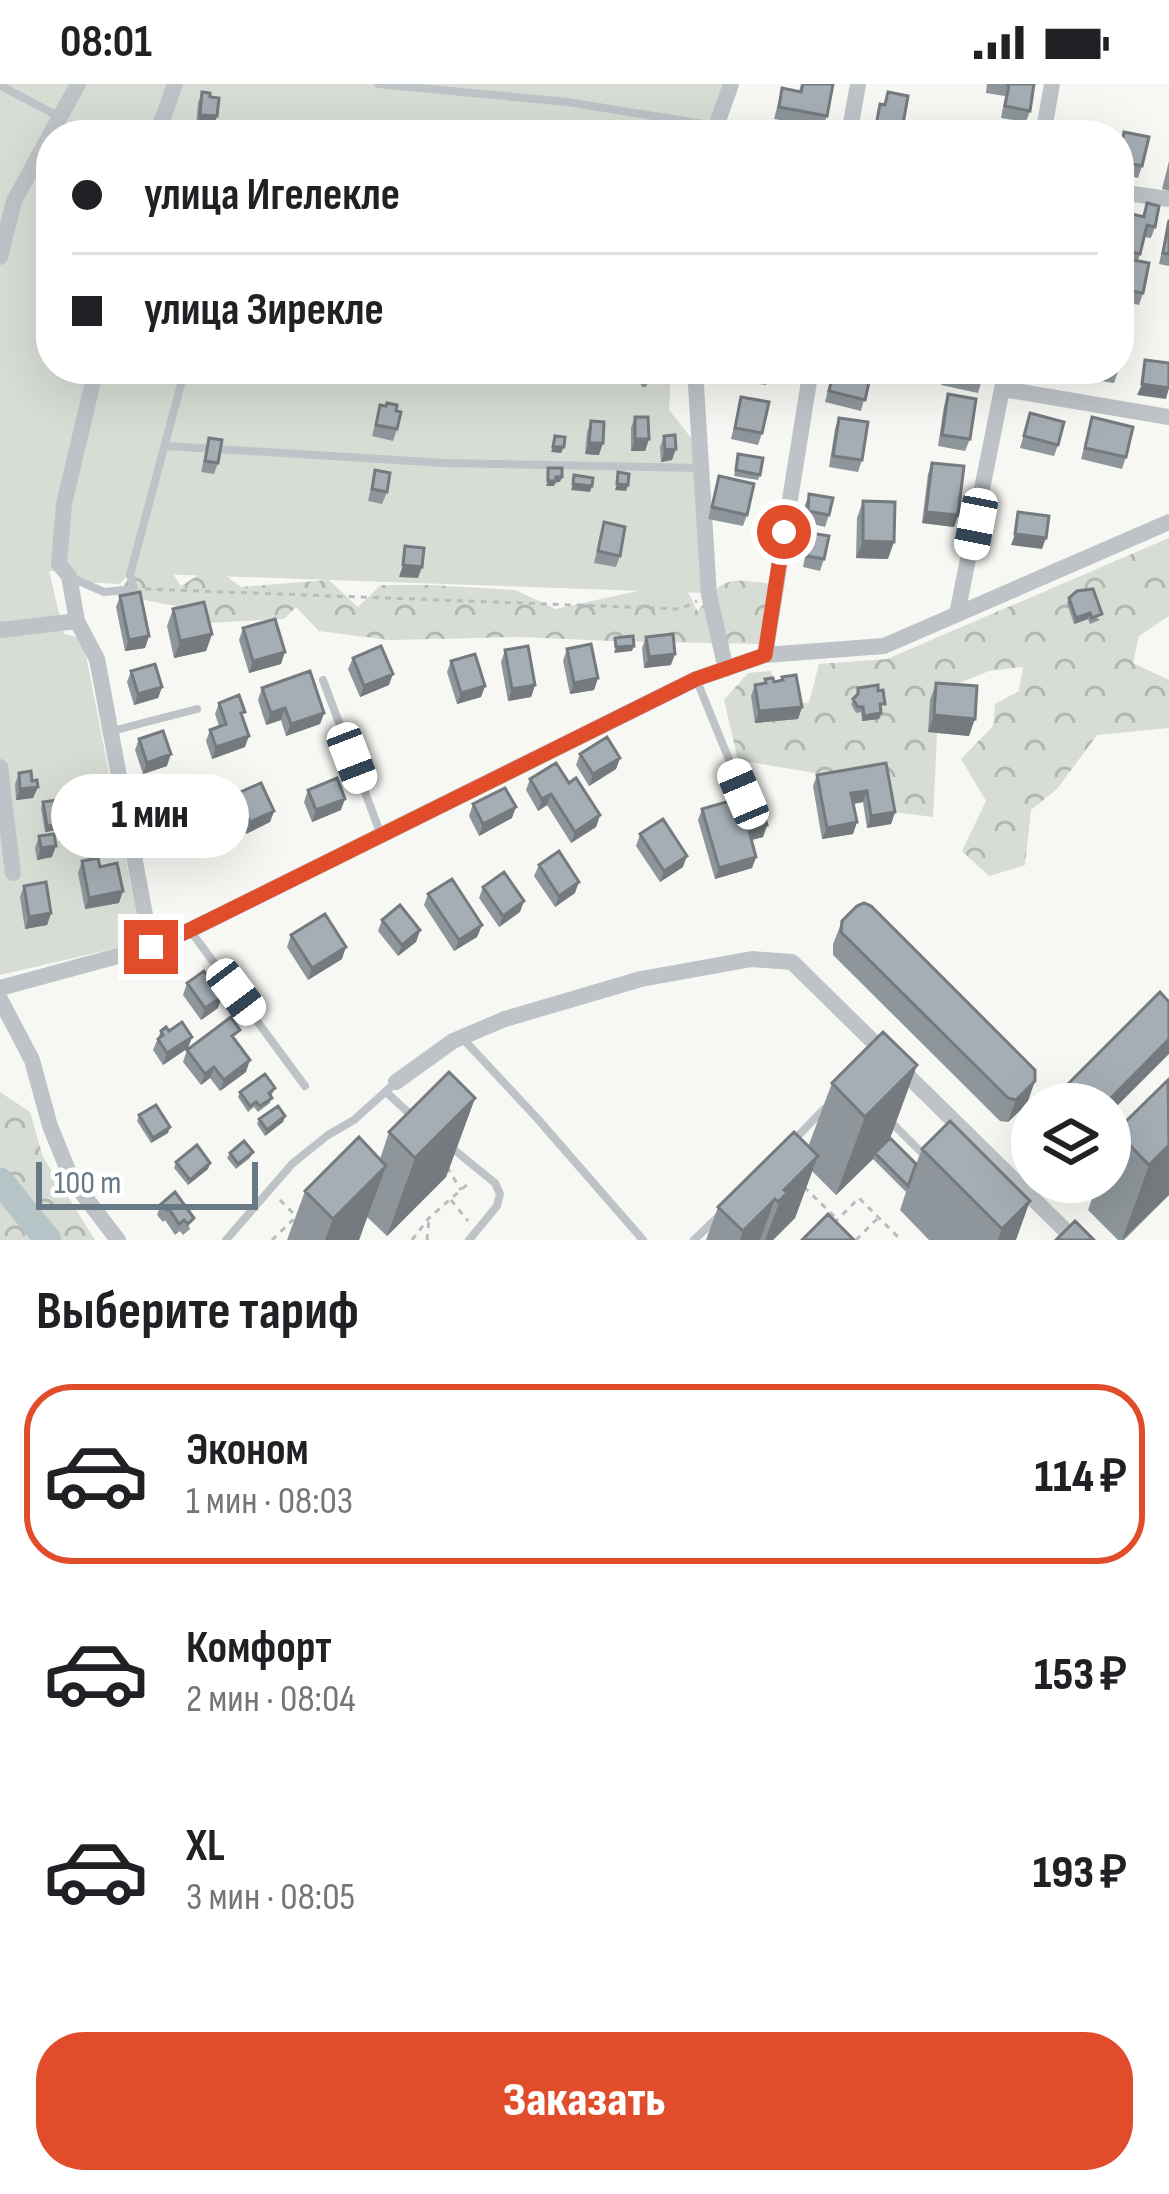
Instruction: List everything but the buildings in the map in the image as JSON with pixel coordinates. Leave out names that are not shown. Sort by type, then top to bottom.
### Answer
[{"type":"street","points":[[56,120],[78,84]]},
{"type":"street","points":[[162,120],[175,84]]},
{"type":"street","points":[[718,120],[731,84]]},
{"type":"street","points":[[852,120],[858,84]]},
{"type":"street","points":[[1045,120],[1052,84]]},
{"type":"street","points":[[0,257],[7,198],[36,152]]},
{"type":"street","points":[[1134,195],[1169,199]]},
{"type":"street","points":[[92,384],[64,504],[59,564],[69,576],[77,621],[97,659],[151,947]]},
{"type":"street","points":[[695,384],[709,595],[727,668]]},
{"type":"street","points":[[765,655],[809,384]]},
{"type":"street","points":[[957,614],[1004,384]]},
{"type":"street","points":[[1003,389],[1169,417]]},
{"type":"street","points":[[0,988],[151,947],[190,930],[696,679],[765,655],[884,646],[1169,522]]},
{"type":"street","points":[[0,631],[77,621]]},
{"type":"street","points":[[0,767],[13,874]]},
{"type":"street","points":[[391,1087],[462,1037],[505,1019],[640,979],[752,959],[792,962],[1075,1240]]},
{"type":"street","points":[[0,999],[10,1029],[32,1060],[50,1126],[72,1180],[118,1240]]},
{"type":"lane","points":[[378,84],[567,102],[662,120]]},
{"type":"lane","points":[[1,86],[59,116]]},
{"type":"lane","points":[[69,576],[104,592],[134,589],[130,575],[181,384]]},
{"type":"lane","points":[[166,446],[445,463],[701,468]]},
{"type":"lane","points":[[696,679],[743,794]]},
{"type":"lane","points":[[323,680],[381,835]]},
{"type":"lane","points":[[110,731],[197,709]]},
{"type":"lane","points":[[190,930],[305,1086]]},
{"type":"lane","points":[[462,1037],[643,1240]]},
{"type":"lane","points":[[226,1240],[292,1164],[391,1087],[417,1119],[407,1127]]},
{"type":"lane","points":[[778,1156],[836,1097]]},
{"type":"lane","points":[[878,1110],[927,1159]]},
{"type":"lane","points":[[449,1146],[498,1186],[500,1198],[469,1240]]},
{"type":"lane","points":[[694,1240],[722,1212]]},
{"type":"path","points":[[134,589],[681,608],[709,595]]},
{"type":"path","points":[[439,1155],[460,1190]]},
{"type":"path","points":[[412,1240],[481,1171]]},
{"type":"path","points":[[799,1181],[837,1220]]},
{"type":"path","points":[[825,1231],[859,1198],[901,1240]]},
{"type":"path","points":[[278,1199],[307,1227]]},
{"type":"path","points":[[450,1199],[477,1231]]},
{"type":"path","points":[[272,1240],[296,1216]]},
{"type":"path","points":[[427,1240],[430,1218]]},
{"type":"path","points":[[856,1240],[879,1218]]},
{"type":"green space","points":[[0,84],[730,84],[712,120],[36,120],[36,384],[670,384],[669,410],[696,444],[703,593],[130,573],[120,584],[63,581],[60,571],[49,571],[64,634],[77,637],[84,645],[142,942],[0,975]]},
{"type":"green space","points":[[1169,538],[1169,616],[1139,636],[1133,663],[1169,680],[1169,728],[1097,735],[1057,789],[1031,810],[1025,865],[989,876],[962,851],[986,801],[961,759],[993,726],[995,704],[1019,691],[1023,667],[989,671],[939,691],[933,817],[893,812],[885,770],[815,773],[738,760],[724,700],[748,673],[771,671],[780,702],[809,703],[819,664],[887,659]]},
{"type":"green space","points":[[166,563],[181,586],[213,566],[241,587],[329,580],[358,607],[381,585],[431,585],[515,590],[556,609],[642,590],[678,573],[698,612],[720,586],[745,581],[770,584],[762,644],[521,637],[389,640],[319,631],[296,607],[284,619],[206,623],[181,607],[118,595],[130,575]]},
{"type":"green space","points":[[0,1092],[30,1112],[43,1157],[95,1240],[0,1240]]},
{"type":"waterway","points":[[0,1181],[48,1240]]},
{"type":"route","points":[[151,947],[696,679],[765,655],[784,532]]}]
